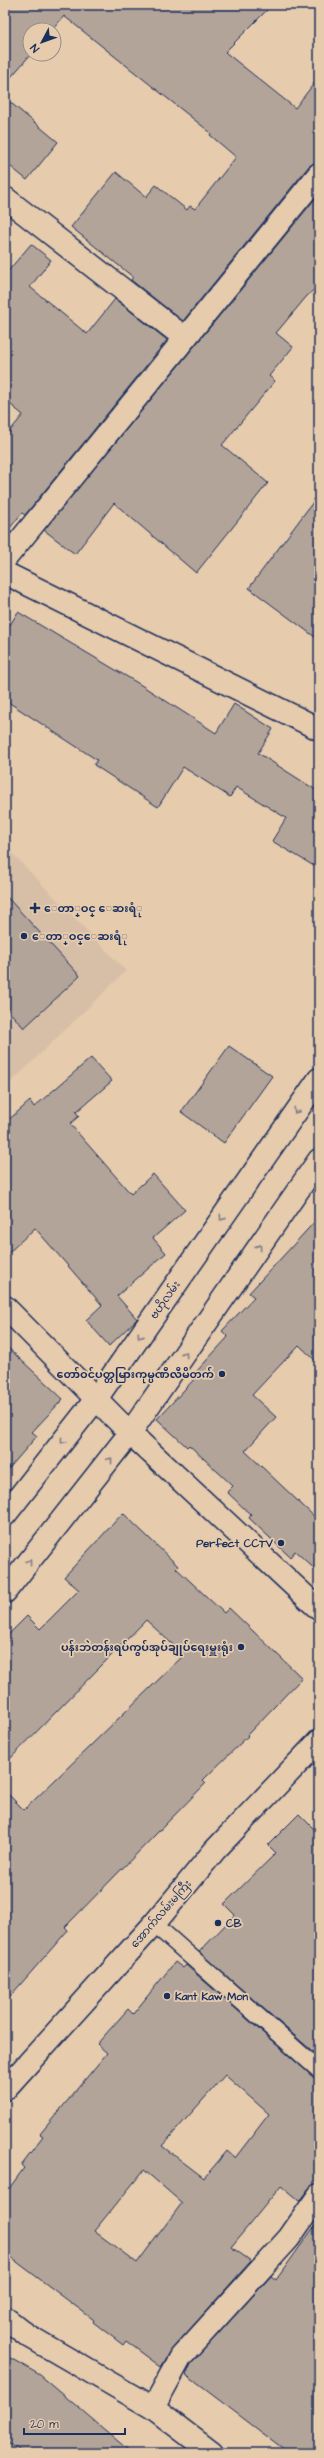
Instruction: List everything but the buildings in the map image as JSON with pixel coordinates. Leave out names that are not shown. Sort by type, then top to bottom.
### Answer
[{"type":"street","points":[[5,559],[319,174]]},
{"type":"street","points":[[5,198],[185,338]]},
{"type":"street","points":[[5,574],[319,729]]},
{"type":"street","name":"ဗဟိုလမ်း","points":[[5,1515],[96,1399],[319,1079]]},
{"type":"street","points":[[5,1592],[130,1433],[319,1160]]},
{"type":"street","points":[[5,1307],[130,1433],[319,1609]]},
{"type":"street","name":"အောက်လမ်းမကြီး","points":[[5,2089],[154,1924],[215,1850],[319,1741]]},
{"type":"street","points":[[153,2408],[181,2357],[289,2238],[319,2195]]},
{"type":"street","points":[[5,2318],[27,2335],[153,2408],[212,2453]]},
{"type":"lane","points":[[154,1924],[319,2070]]},
{"type":"shaded area","name":"ေတာ္ဝင္ ေဆးရံု","points":[[5,846],[126,971],[5,1088]]},
{"type":"place","name":"ေတာ္ဝင္ ေဆးရံု","points":[[35,908]]},
{"type":"place","name":"ေတာ္ဝင္ေဆးရံု","points":[[24,936]]},
{"type":"place","name":"တော်ဝင်ပတ္တမြားကုမ္ပဏီလီမိတက်","points":[[222,1374]]},
{"type":"place","name":"Perfect CCTV","points":[[281,1543]]},
{"type":"place","name":"ပန်းဘဲတန်းရပ်ကွပ်အုပ်ချုပ်ရေးမှူးရုံး","points":[[241,1647]]},
{"type":"place","name":"CB","points":[[218,1923]]},
{"type":"place","name":"Kant Kaw Mon","points":[[167,1996]]}]
